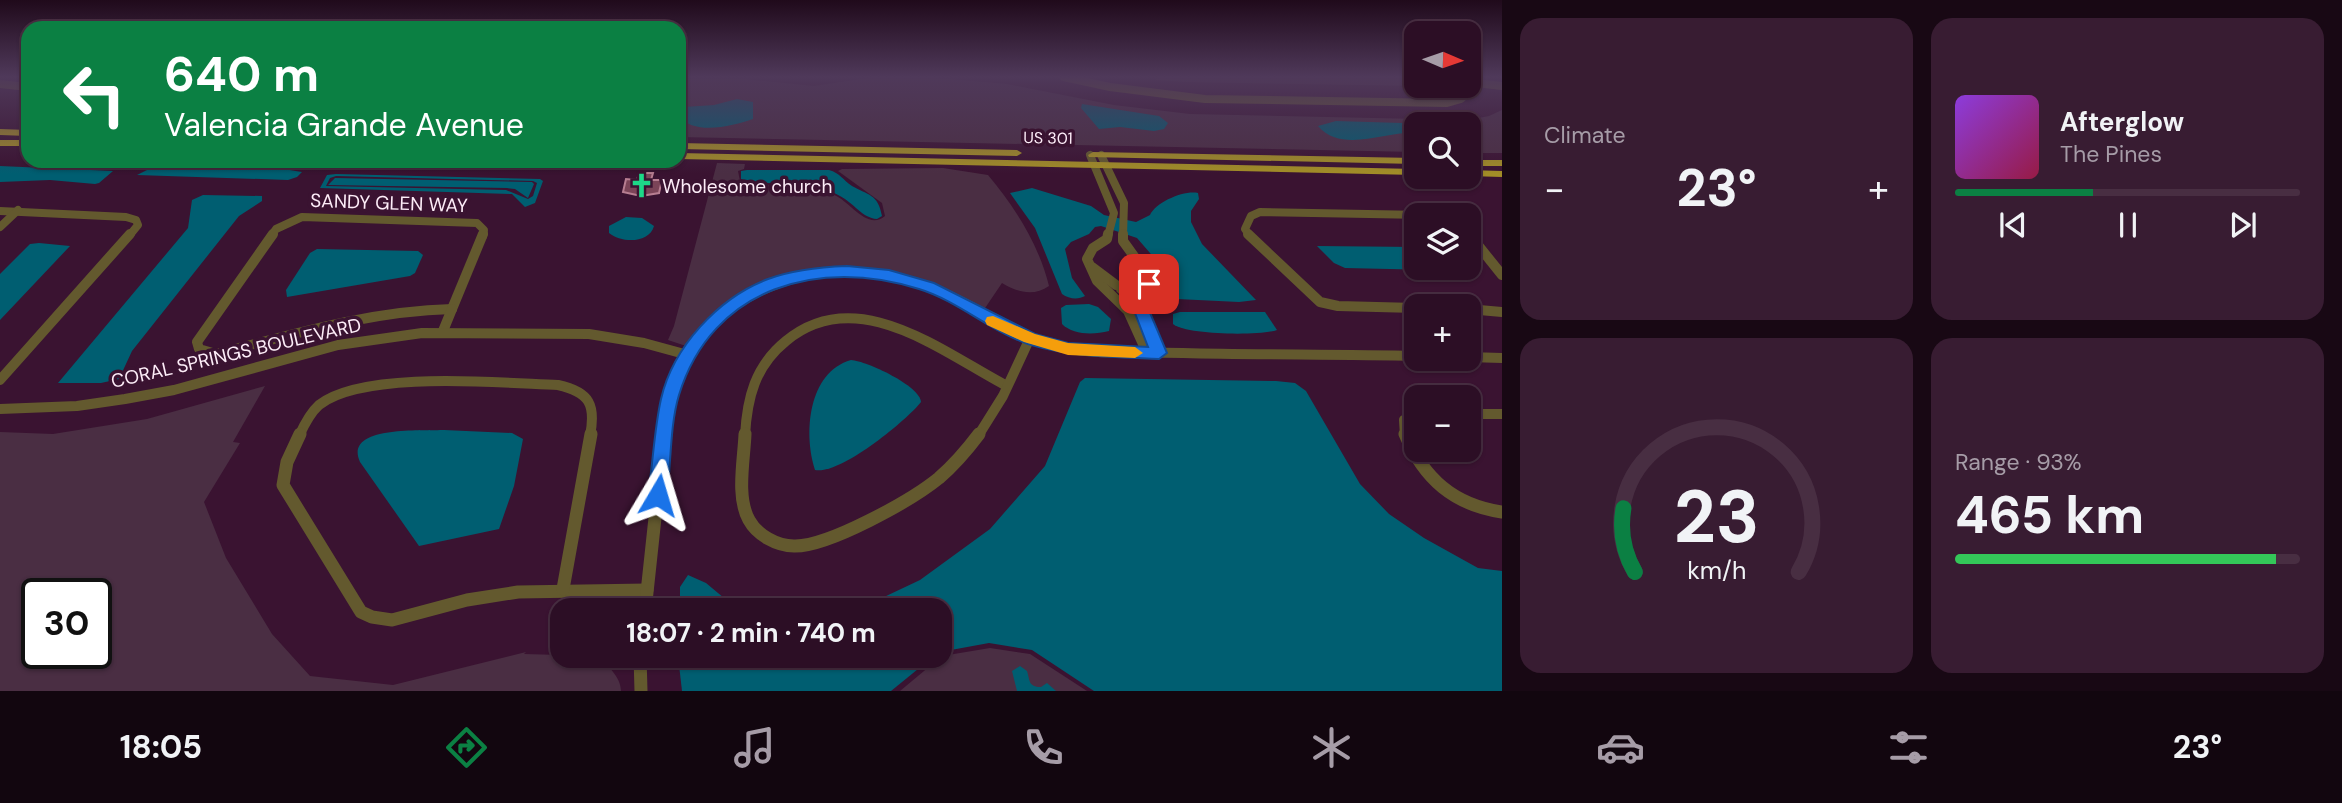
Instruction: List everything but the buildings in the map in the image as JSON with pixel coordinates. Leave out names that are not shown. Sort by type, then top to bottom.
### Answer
[{"type":"main road","points":[[0,132],[21,133]]},
{"type":"main road","points":[[0,143],[21,143]]},
{"type":"main road","name":"US 301","points":[[686,146],[1404,172]]},
{"type":"main road","name":"US 301","points":[[686,156],[1402,161]]},
{"type":"main road","points":[[1287,169],[1297,164],[1404,166],[1402,161]]},
{"type":"main road","points":[[1481,165],[1502,166]]},
{"type":"main road","points":[[1481,173],[1502,174]]},
{"type":"street","points":[[1098,160],[1114,213],[1111,232],[1088,254],[1090,265],[1097,281],[1129,311],[1153,353]]},
{"type":"street","points":[[1098,160],[1124,203],[1123,234],[1128,247],[1144,266],[1149,277],[1141,308],[1153,353]]},
{"type":"street","points":[[0,226],[18,210]]},
{"type":"street","points":[[0,211],[126,217],[136,220],[138,225],[0,380]]},
{"type":"street","points":[[1404,215],[1260,212],[1247,221],[1245,229],[1254,242],[1320,302],[1338,306],[1404,308]]},
{"type":"street","name":"SANDY GLEN WAY","points":[[443,331],[483,235],[484,230],[477,223],[302,217],[276,229],[197,342],[199,349],[216,354],[337,323],[419,310],[452,309]]},
{"type":"street","points":[[1102,242],[1128,247]]},
{"type":"street","points":[[1481,249],[1502,275]]},
{"type":"street","points":[[1090,265],[1127,294],[1135,323]]},
{"type":"street","points":[[646,598],[670,398],[688,355],[701,336],[737,302],[752,292],[797,276],[832,271],[872,272],[911,281],[957,300],[1030,338],[1068,349],[1153,353],[1404,356]]},
{"type":"street","points":[[1481,310],[1502,312]]},
{"type":"street","points":[[1007,386],[972,370],[904,329],[884,321],[845,317],[821,320],[800,329],[773,352],[754,382],[745,422],[745,512],[753,526],[772,541],[791,547],[809,545],[857,527],[904,503],[966,451],[984,428],[1007,386],[1030,338]]},
{"type":"street","name":"CORAL SPRINGS BOULEVARD","points":[[0,409],[77,406],[125,399],[174,390],[338,345],[379,337],[443,331],[589,334],[644,343],[688,355]]},
{"type":"street","points":[[1481,357],[1502,358]]},
{"type":"street","points":[[563,589],[594,416],[592,404],[586,395],[558,385],[391,385],[337,395],[322,403],[307,420],[282,469],[283,485],[361,612],[377,621],[396,621],[459,601],[513,591],[647,590]]},
{"type":"street","points":[[1481,414],[1502,414]]},
{"type":"street","points":[[1423,462],[1437,485],[1451,497],[1469,505],[1502,512]]},
{"type":"street","points":[[640,668],[641,691]]},
{"type":"shaded area","points":[[686,109],[1150,109],[1190,114],[1404,119],[1404,152],[686,137]]},
{"type":"shaded area","points":[[1502,110],[1502,153],[1481,153],[1481,118]]},
{"type":"shaded area","points":[[717,163],[745,164],[744,169],[738,171],[740,181],[811,188],[834,195],[865,218],[872,220],[885,216],[882,203],[838,171],[943,168],[988,175],[1025,227],[1049,286],[1025,292],[1002,283],[979,317],[919,287],[885,276],[796,278],[744,300],[695,349],[668,340]]},
{"type":"shaded area","points":[[265,386],[233,442],[240,443],[204,502],[226,558],[272,634],[310,676],[393,685],[526,652],[524,654],[550,655],[550,668],[609,668],[616,676],[621,691],[0,691],[0,432],[53,434],[147,419]]},
{"type":"shaded area","points":[[990,648],[1030,654],[1087,691],[900,691],[928,668],[952,668],[952,654]]},
{"type":"water","points":[[686,109],[753,109],[753,119],[714,128],[694,126],[686,122]]},
{"type":"water","points":[[1082,109],[1116,109],[1159,116],[1168,123],[1164,129],[1154,131],[1120,127],[1099,129]]},
{"type":"water","points":[[1336,121],[1404,123],[1404,133],[1365,139],[1339,139],[1318,126]]},
{"type":"water","points":[[0,166],[113,171],[95,184],[50,180],[0,182]]},
{"type":"water","points":[[151,168],[277,168],[302,172],[288,180],[137,175]]},
{"type":"water","points":[[829,170],[872,196],[878,203],[882,216],[877,219],[867,216],[828,190],[741,179],[741,171]]},
{"type":"water","points":[[327,175],[543,181],[535,203],[525,207],[512,194],[320,188]],"holes":[[[336,176],[537,183],[533,196],[528,199],[506,190],[326,186],[330,178]]]},
{"type":"water","points":[[335,178],[534,184],[528,198],[515,189],[507,188],[328,185]]},
{"type":"water","points":[[1032,188],[1091,206],[1104,215],[1136,222],[1150,215],[1171,198],[1185,193],[1198,193],[1199,199],[1191,211],[1191,222],[1202,244],[1256,300],[1239,302],[1177,299],[1170,292],[1163,268],[1137,238],[1101,226],[1071,242],[1065,249],[1072,278],[1085,296],[1065,296],[1035,228],[1010,193]]},
{"type":"water","points":[[203,195],[262,196],[262,201],[239,216],[132,351],[119,379],[101,383],[58,383],[188,228],[192,200]]},
{"type":"water","points":[[626,217],[642,218],[654,226],[647,236],[641,239],[620,239],[609,233],[609,226]]},
{"type":"water","points":[[30,244],[70,246],[0,320],[0,274]]},
{"type":"water","points":[[1317,246],[1404,247],[1404,269],[1345,268],[1334,263]]},
{"type":"water","points":[[317,249],[418,251],[423,255],[415,273],[410,276],[287,297],[286,290],[310,253]]},
{"type":"water","points":[[1089,304],[1098,307],[1111,319],[1109,331],[1084,333],[1062,324],[1061,308],[1066,305]]},
{"type":"water","points":[[1265,312],[1277,330],[1240,334],[1181,328],[1173,324],[1173,314]]},
{"type":"water","points":[[851,360],[859,361],[903,382],[921,402],[902,421],[856,456],[826,469],[815,470],[810,439],[812,406],[826,377]]},
{"type":"water","points":[[1085,378],[1276,381],[1295,383],[1306,391],[1360,484],[1389,514],[1424,538],[1478,568],[1502,571],[1502,691],[1094,691],[1032,650],[989,643],[952,650],[952,598],[882,598],[920,580],[990,529],[1045,466],[1080,382]]},
{"type":"water","points":[[404,431],[512,433],[523,439],[514,486],[499,529],[419,546],[360,462],[358,450],[363,442],[374,436]]},
{"type":"water","points":[[688,575],[706,583],[724,598],[680,598],[680,587]]},
{"type":"water","points":[[1020,666],[1027,671],[1032,684],[1041,687],[1047,683],[1056,691],[1017,691],[1012,671]]},
{"type":"water","points":[[679,668],[919,668],[891,691],[682,691]]},
{"type":"slow traffic","points":[[993,321],[1030,338],[1068,349],[1135,353]]},
{"type":"place","name":"Wholesome church","points":[[642,186]]},
{"type":"route","points":[[658,495],[670,398],[684,362],[701,336],[737,302],[772,283],[821,272],[872,272],[889,275],[928,286],[995,323],[1030,338],[1068,349],[1159,353],[1141,308],[1149,284]]}]
